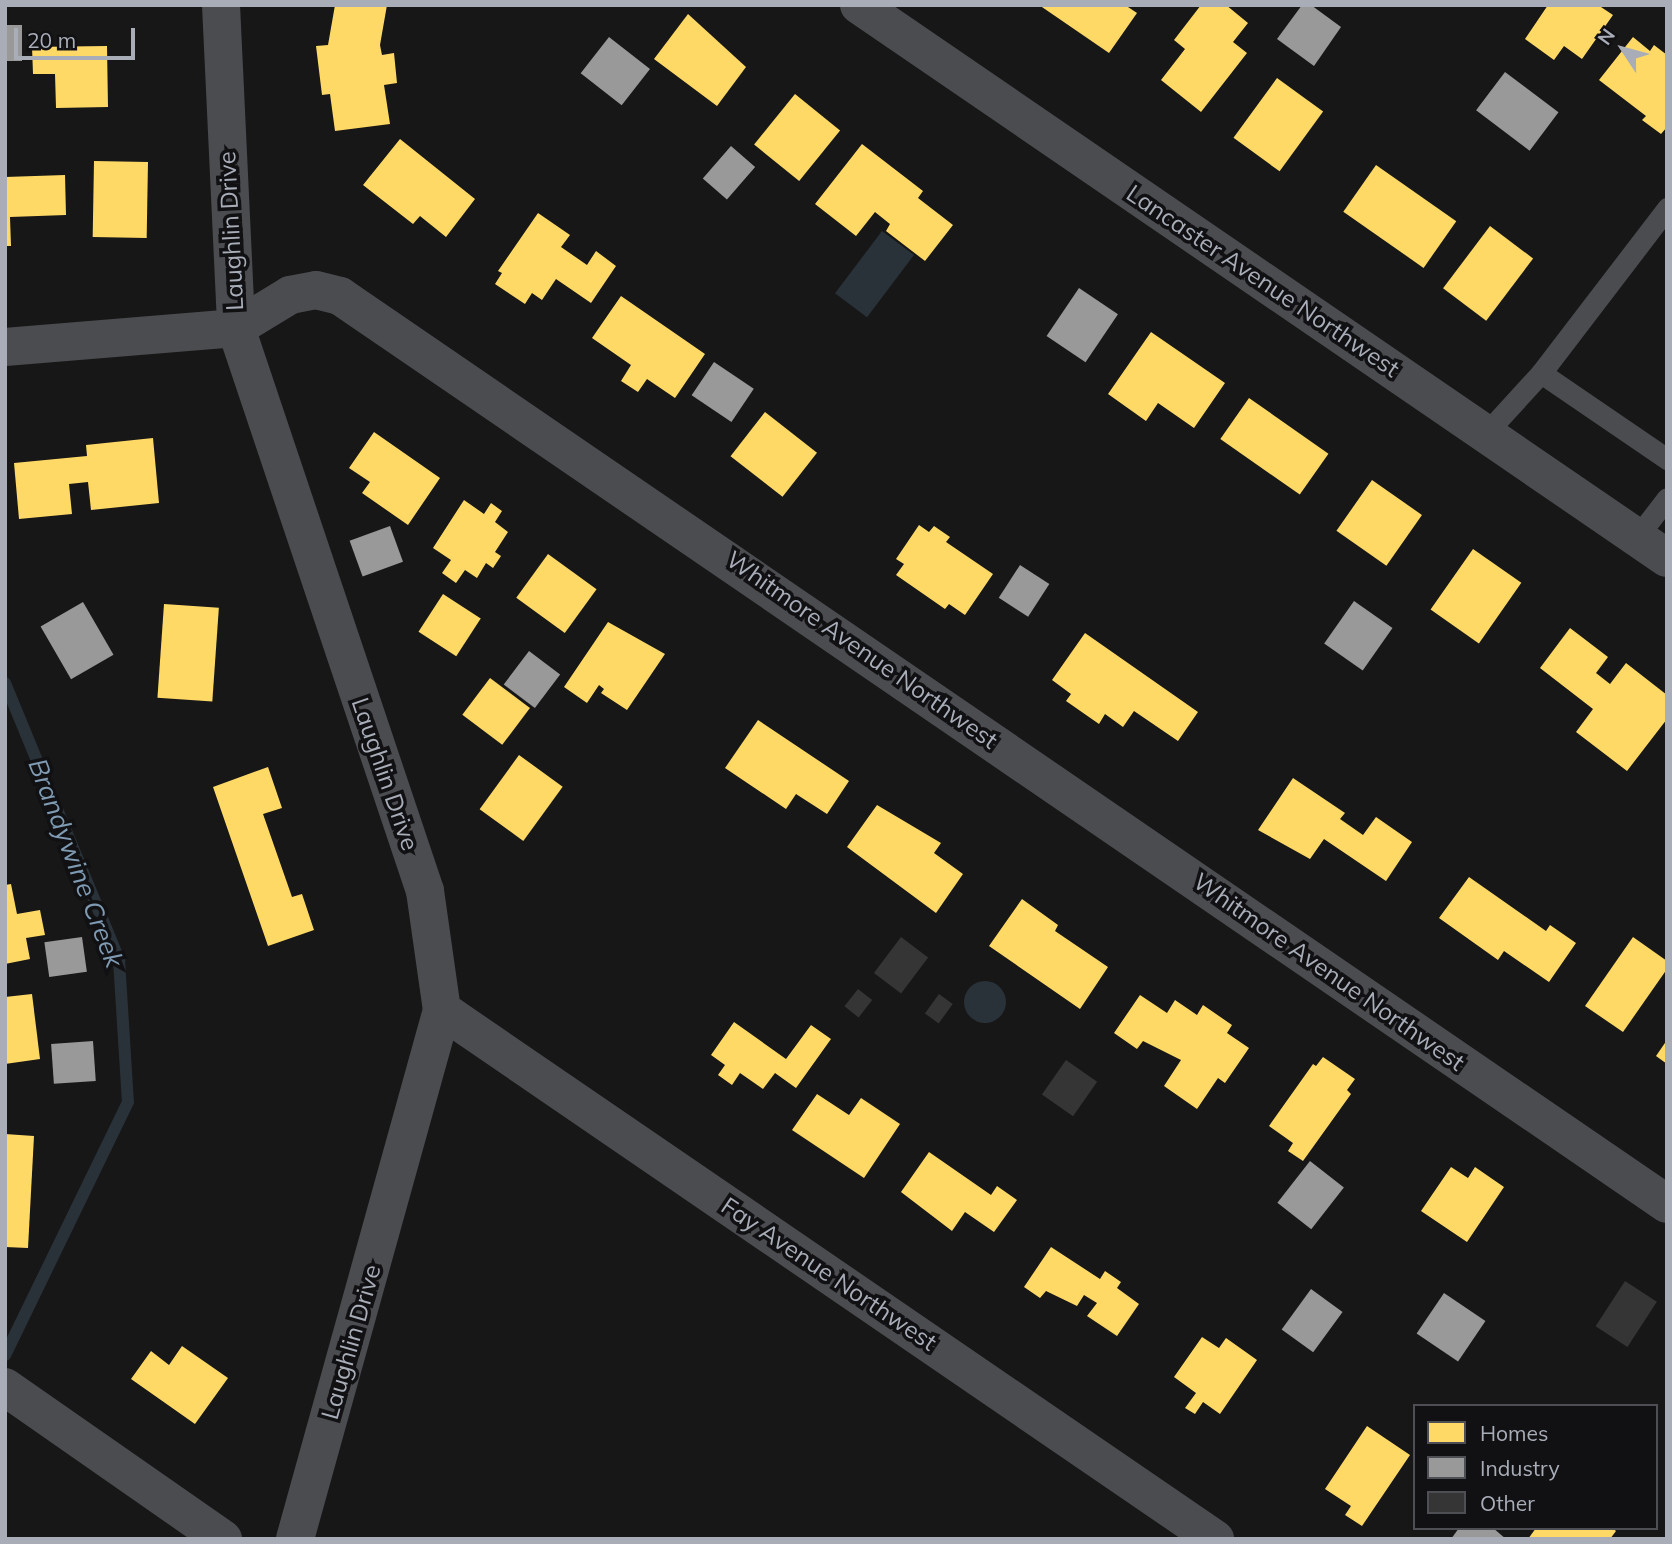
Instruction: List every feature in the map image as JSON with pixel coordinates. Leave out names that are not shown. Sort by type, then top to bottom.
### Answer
[{"type":"street","name":"Laughlin Drive","points":[[221,5],[236,328],[425,891],[442,1010],[295,1539]]},
{"type":"street","name":"Lancaster Avenue Northwest","points":[[859,5],[1652,547]]},
{"type":"street","name":"Whitmore Avenue Northwest","points":[[5,347],[236,328],[290,295],[316,290],[341,296],[371,312],[1667,1204]]},
{"type":"street","name":"Fay Avenue Northwest","points":[[442,1010],[1215,1539]]},
{"type":"street","points":[[5,1388],[223,1539]]},
{"type":"lane","points":[[1486,433],[1541,373],[1667,208]]},
{"type":"lane","points":[[1541,373],[1667,459]]},
{"type":"lane","points":[[1652,547],[1667,498]]},
{"type":"shaded area","points":[[882,231],[914,255],[867,317],[835,293]]},
{"type":"shaded area","points":[[985,981],[1000,987],[1006,1002],[1000,1017],[985,1023],[970,1017],[964,1002],[970,987]]},
{"type":"building: Homes","points":[[335,5],[387,5],[380,45],[382,55],[394,53],[397,83],[384,85],[390,124],[335,131],[330,94],[322,95],[316,46],[328,45]]},
{"type":"building: Homes","points":[[1039,5],[1125,5],[1137,13],[1109,53]]},
{"type":"building: Homes","points":[[1201,5],[1226,5],[1248,23],[1233,42],[1247,53],[1201,112],[1161,80],[1185,49],[1174,40]]},
{"type":"building: Homes","points":[[1548,5],[1598,5],[1613,15],[1582,59],[1564,46],[1554,60],[1525,39]]},
{"type":"building: Homes","points":[[688,14],[746,67],[717,106],[654,59]]},
{"type":"building: Homes","points":[[1633,37],[1650,51],[1654,45],[1667,55],[1667,127],[1661,134],[1642,120],[1646,116],[1599,80]]},
{"type":"building: Homes","points":[[107,46],[108,107],[56,108],[55,74],[33,74],[32,47]]},
{"type":"building: Homes","points":[[1277,78],[1323,112],[1280,171],[1234,138]]},
{"type":"building: Homes","points":[[795,94],[840,131],[799,181],[754,145]]},
{"type":"building: Homes","points":[[400,139],[475,199],[446,237],[420,216],[413,224],[363,185]]},
{"type":"building: Homes","points":[[862,144],[923,191],[918,198],[953,225],[925,261],[886,231],[890,224],[875,212],[856,236],[815,204]]},
{"type":"building: Homes","points":[[94,161],[148,162],[147,238],[93,237]]},
{"type":"building: Homes","points":[[1376,165],[1456,221],[1424,268],[1343,212]]},
{"type":"building: Homes","points":[[65,175],[66,215],[10,217],[11,246],[5,246],[5,177]]},
{"type":"building: Homes","points":[[538,213],[570,235],[561,247],[587,265],[596,251],[616,266],[591,303],[556,279],[542,300],[532,293],[525,304],[495,284],[502,273],[498,271]]},
{"type":"building: Homes","points":[[1490,226],[1533,258],[1486,321],[1443,288]]},
{"type":"building: Homes","points":[[621,296],[705,354],[675,398],[647,379],[638,392],[621,381],[631,365],[592,338]]},
{"type":"building: Homes","points":[[1151,332],[1225,383],[1194,428],[1158,403],[1146,421],[1108,394]]},
{"type":"building: Homes","points":[[1249,398],[1328,454],[1300,495],[1220,439]]},
{"type":"building: Homes","points":[[765,412],[817,453],[783,497],[731,456]]},
{"type":"building: Homes","points":[[374,432],[440,478],[408,525],[362,493],[370,482],[349,468]]},
{"type":"building: Homes","points":[[153,438],[159,503],[91,510],[88,482],[69,484],[72,514],[19,519],[14,463],[87,456],[86,445]]},
{"type":"building: Homes","points":[[1372,480],[1422,515],[1386,566],[1336,531]]},
{"type":"building: Homes","points":[[464,500],[484,514],[491,503],[502,511],[495,522],[508,532],[495,552],[501,556],[493,568],[486,563],[477,578],[465,570],[456,583],[442,573],[451,560],[433,548]]},
{"type":"building: Homes","points":[[919,525],[929,532],[934,526],[950,537],[946,542],[993,574],[965,615],[949,604],[945,609],[896,575],[904,564],[896,559]]},
{"type":"building: Homes","points":[[1473,549],[1521,583],[1479,643],[1431,610]]},
{"type":"building: Homes","points":[[548,554],[597,589],[565,633],[516,598]]},
{"type":"building: Homes","points":[[443,594],[481,619],[456,656],[418,632]]},
{"type":"building: Homes","points":[[164,604],[219,608],[212,702],[157,698]]},
{"type":"building: Homes","points":[[608,622],[665,654],[627,710],[601,693],[604,689],[599,685],[587,703],[564,687]]},
{"type":"building: Homes","points":[[1570,628],[1608,657],[1596,673],[1610,684],[1626,663],[1667,695],[1667,719],[1627,771],[1576,732],[1593,709],[1540,668]]},
{"type":"building: Homes","points":[[1085,633],[1198,712],[1178,741],[1134,711],[1123,727],[1105,714],[1099,724],[1066,701],[1071,694],[1052,680]]},
{"type":"building: Homes","points":[[490,678],[530,708],[502,745],[462,715]]},
{"type":"building: Homes","points":[[758,720],[849,781],[827,814],[796,794],[786,809],[725,768]]},
{"type":"building: Homes","points":[[519,755],[563,787],[523,841],[480,809]]},
{"type":"building: Homes","points":[[268,767],[282,808],[263,814],[292,897],[302,894],[314,930],[268,946],[213,787]]},
{"type":"building: Homes","points":[[1293,778],[1345,813],[1340,819],[1363,835],[1376,817],[1412,842],[1386,881],[1324,839],[1310,859],[1258,830]]},
{"type":"building: Homes","points":[[877,805],[941,843],[934,853],[963,874],[936,913],[847,847]]},
{"type":"building: Homes","points":[[1469,877],[1546,931],[1550,925],[1576,943],[1549,982],[1504,951],[1498,960],[1439,918]]},
{"type":"building: Homes","points":[[11,884],[17,914],[40,910],[45,935],[26,938],[30,959],[5,964],[5,885]]},
{"type":"building: Homes","points":[[1022,899],[1058,925],[1055,931],[1108,967],[1080,1009],[989,946]]},
{"type":"building: Homes","points":[[1633,937],[1667,961],[1667,969],[1623,1032],[1585,1006]]},
{"type":"building: Homes","points":[[32,994],[40,1059],[5,1064],[5,997]]},
{"type":"building: Homes","points":[[1140,995],[1167,1013],[1175,1000],[1197,1015],[1203,1005],[1232,1025],[1227,1033],[1249,1048],[1225,1083],[1218,1078],[1197,1109],[1164,1086],[1181,1060],[1143,1041],[1137,1049],[1114,1033]]},
{"type":"building: Homes","points":[[734,1022],[786,1059],[811,1025],[831,1039],[796,1088],[775,1073],[763,1089],[740,1073],[732,1085],[718,1075],[725,1065],[711,1055]]},
{"type":"building: Homes","points":[[1667,1040],[1667,1064],[1656,1056]]},
{"type":"building: Homes","points":[[1323,1057],[1355,1079],[1347,1090],[1351,1094],[1303,1161],[1288,1151],[1293,1143],[1269,1126],[1313,1064],[1316,1066]]},
{"type":"building: Homes","points":[[817,1094],[849,1115],[861,1098],[900,1124],[864,1178],[792,1130]]},
{"type":"building: Homes","points":[[5,1134],[34,1136],[28,1248],[5,1247]]},
{"type":"building: Homes","points":[[929,1152],[991,1195],[997,1186],[1017,1200],[994,1232],[965,1212],[952,1231],[901,1192]]},
{"type":"building: Homes","points":[[1451,1167],[1468,1178],[1475,1167],[1504,1187],[1467,1242],[1421,1211]]},
{"type":"building: Homes","points":[[1051,1247],[1100,1279],[1105,1271],[1121,1282],[1117,1288],[1139,1304],[1117,1336],[1087,1316],[1097,1303],[1084,1295],[1077,1306],[1046,1291],[1040,1298],[1024,1287]]},
{"type":"building: Homes","points":[[1202,1337],[1219,1348],[1226,1338],[1257,1360],[1220,1414],[1203,1402],[1195,1414],[1185,1408],[1196,1393],[1174,1377]]},
{"type":"building: Homes","points":[[182,1346],[228,1378],[195,1424],[131,1379],[151,1351],[169,1365]]},
{"type":"building: Homes","points":[[1367,1426],[1410,1455],[1362,1526],[1345,1515],[1351,1506],[1325,1489]]},
{"type":"building: Homes","points":[[1535,1530],[1616,1531],[1610,1539],[1528,1539]]},
{"type":"building: Industry","points":[[1302,5],[1311,5],[1341,27],[1314,66],[1277,39]]},
{"type":"building: Industry","points":[[5,25],[22,25],[22,61],[5,61]]},
{"type":"building: Industry","points":[[609,37],[650,69],[622,105],[581,73]]},
{"type":"building: Industry","points":[[1505,72],[1559,112],[1530,151],[1476,110]]},
{"type":"building: Industry","points":[[731,146],[755,167],[727,199],[703,178]]},
{"type":"building: Industry","points":[[1079,288],[1118,314],[1086,362],[1047,336]]},
{"type":"building: Industry","points":[[714,362],[754,389],[731,422],[692,395]]},
{"type":"building: Industry","points":[[390,526],[403,562],[363,576],[350,541]]},
{"type":"building: Industry","points":[[1020,565],[1049,584],[1028,617],[999,598]]},
{"type":"building: Industry","points":[[1354,601],[1393,628],[1363,671],[1324,644]]},
{"type":"building: Industry","points":[[83,602],[114,655],[71,679],[41,626]]},
{"type":"building: Industry","points":[[529,651],[560,674],[535,708],[504,685]]},
{"type":"building: Industry","points":[[82,937],[87,972],[49,977],[44,942]]},
{"type":"building: Industry","points":[[93,1041],[96,1081],[54,1084],[51,1044]]},
{"type":"building: Industry","points":[[1310,1161],[1344,1187],[1311,1229],[1277,1203]]},
{"type":"building: Industry","points":[[1311,1289],[1343,1312],[1313,1352],[1282,1329]]},
{"type":"building: Industry","points":[[1444,1293],[1485,1321],[1458,1362],[1417,1334]]},
{"type":"building: Industry","points":[[1458,1530],[1495,1530],[1506,1539],[1451,1539]]},
{"type":"building: Other","points":[[901,937],[928,957],[901,993],[874,973]]},
{"type":"building: Other","points":[[858,989],[872,1000],[859,1017],[844,1006]]},
{"type":"building: Other","points":[[939,994],[953,1004],[939,1023],[925,1013]]},
{"type":"building: Other","points":[[1066,1060],[1097,1082],[1073,1116],[1042,1094]]},
{"type":"building: Other","points":[[1625,1281],[1657,1302],[1627,1347],[1596,1326]]},
{"type":"waterway","name":"Brandywine Creek","points":[[5,683],[119,960],[128,1102],[5,1355]]}]
